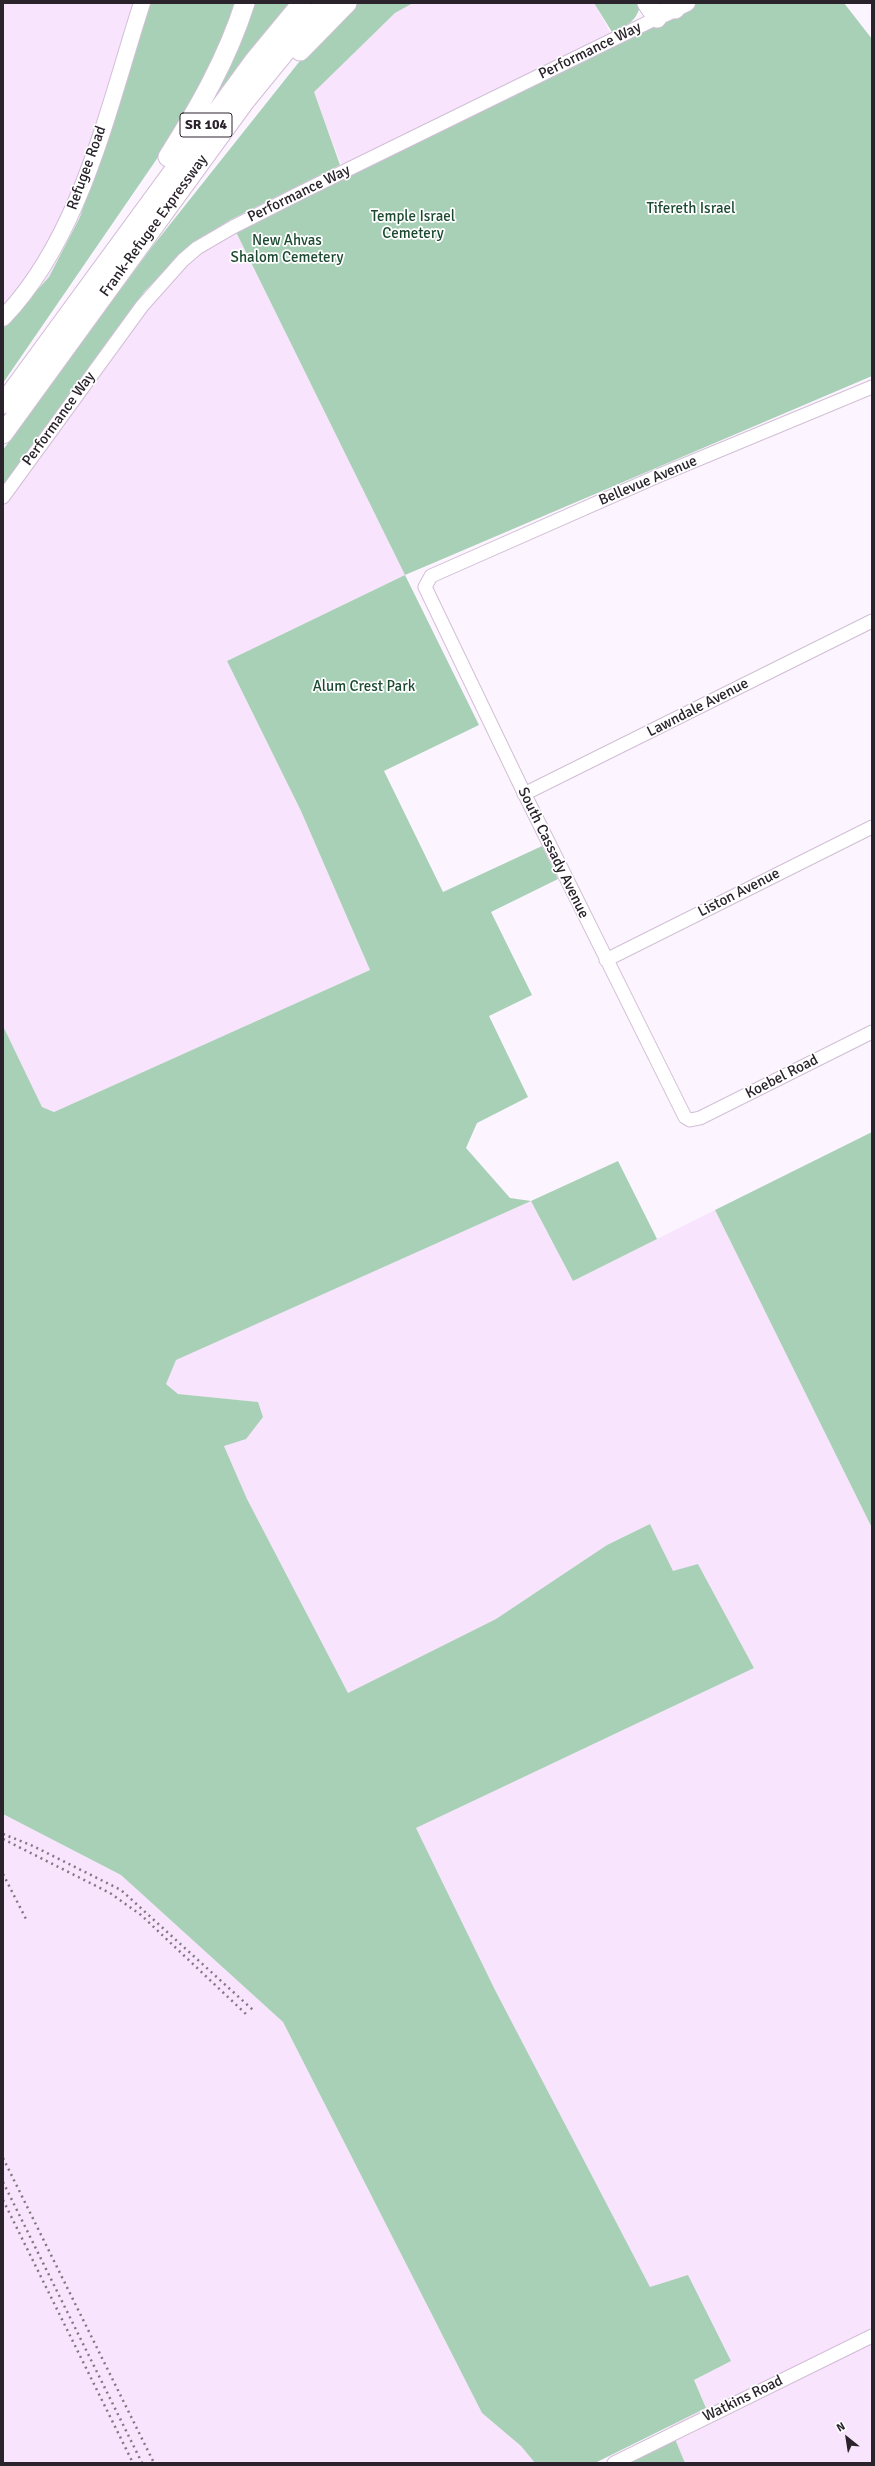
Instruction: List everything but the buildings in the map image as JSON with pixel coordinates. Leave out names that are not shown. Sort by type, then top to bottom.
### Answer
[{"type":"highway","points":[[114,251],[130,214],[168,158],[208,91],[223,61],[245,3]]},
{"type":"highway","name":"Frank-Refugee Expressway","points":[[3,404],[254,61],[302,3]]},
{"type":"highway","name":"Frank-Refugee Expressway","points":[[3,434],[227,126],[286,49],[325,3]]},
{"type":"highway","points":[[227,126],[254,102],[319,30],[347,3]]},
{"type":"main road","name":"Refugee Road","points":[[3,318],[41,271],[72,212],[92,160],[142,3]]},
{"type":"main road","name":"Performance Way","points":[[652,10],[677,5]]},
{"type":"street","name":"Performance Way","points":[[3,497],[142,306],[183,260],[197,248],[233,227],[652,10]]},
{"type":"street","name":"Bellevue Avenue","points":[[426,581],[431,576],[660,475],[872,386]]},
{"type":"street","name":"South Cassady Avenue","points":[[426,581],[426,593],[524,794],[681,1112],[690,1120]]},
{"type":"street","name":"Lawndale Avenue","points":[[524,794],[872,621]]},
{"type":"street","name":"Liston Avenue","points":[[606,960],[872,827]]},
{"type":"street","name":"Koebel Road","points":[[690,1120],[700,1118],[872,1032]]},
{"type":"street","name":"Watkins Road","points":[[614,2463],[872,2336]]},
{"type":"shaded area","points":[[3,3],[151,3],[80,217],[49,277],[3,328]]},
{"type":"shaded area","points":[[413,3],[594,3],[616,43],[346,177],[313,92],[395,13]]},
{"type":"shaded area","points":[[230,220],[405,575],[227,661],[301,811],[370,970],[54,1112],[42,1107],[3,1026],[3,486],[144,292],[197,241]]},
{"type":"shaded area","points":[[531,1201],[573,1281],[715,1210],[872,1528],[872,2463],[685,2463],[669,2426],[706,2408],[694,2380],[731,2361],[650,2287],[495,1990],[416,1828],[754,1668],[698,1564],[673,1572],[650,1524],[607,1545],[496,1619],[348,1693],[247,1499],[224,1446],[258,1402],[178,1394],[166,1384],[175,1360]]},
{"type":"shaded area","points":[[3,1814],[121,1875],[283,2022],[482,2413],[521,2446],[535,2463],[3,2463]]},
{"type":"green space","points":[[151,3],[238,3],[207,80],[176,131],[3,383],[3,328],[49,277],[80,217]]},
{"type":"green space","points":[[251,3],[290,3],[210,102]]},
{"type":"green space","points":[[357,3],[413,3],[395,13],[314,92],[340,165],[230,220],[197,241],[172,263],[144,292],[3,486],[3,450],[74,352],[152,247],[303,57]]},
{"type":"green space","points":[[594,3],[640,3],[635,18],[623,28],[612,32]]},
{"type":"green space","name":"Tifereth Israel","points":[[697,3],[844,3],[872,39],[872,376],[405,575],[236,232]]},
{"type":"green space","name":"Alum Crest Park","points":[[405,575],[479,725],[384,771],[443,892],[542,846],[558,879],[491,912],[532,995],[489,1016],[528,1097],[477,1123],[466,1148],[510,1198],[531,1201],[176,1360],[166,1384],[178,1394],[258,1402],[263,1417],[246,1439],[224,1446],[247,1499],[348,1693],[496,1619],[607,1545],[650,1524],[673,1571],[698,1564],[754,1668],[416,1828],[495,1990],[650,2287],[688,2275],[731,2361],[694,2380],[706,2408],[595,2463],[535,2463],[521,2446],[482,2413],[283,2022],[121,1875],[3,1814],[3,1026],[42,1107],[54,1112],[370,970],[301,811],[227,661]]},
{"type":"green space","points":[[872,1132],[872,1528],[715,1210]]},
{"type":"green space","points":[[618,1161],[657,1239],[573,1281],[531,1201]]},
{"type":"green space","points":[[675,2439],[685,2463],[627,2463]]},
{"type":"railway","points":[[3,1834],[33,1846],[121,1890],[253,2010]]},
{"type":"railway","points":[[3,1839],[110,1893],[141,1915],[247,2015]]},
{"type":"railway","points":[[3,1874],[26,1919]]},
{"type":"railway","points":[[3,2158],[154,2463]]},
{"type":"railway","points":[[3,2182],[142,2463]]},
{"type":"railway","points":[[3,2200],[133,2463]]},
{"type":"park label","name":"Temple Israel Cemetery","points":[[413,226]]},
{"type":"park label","name":"New Ahvas Shalom Cemetery","points":[[287,250]]}]
